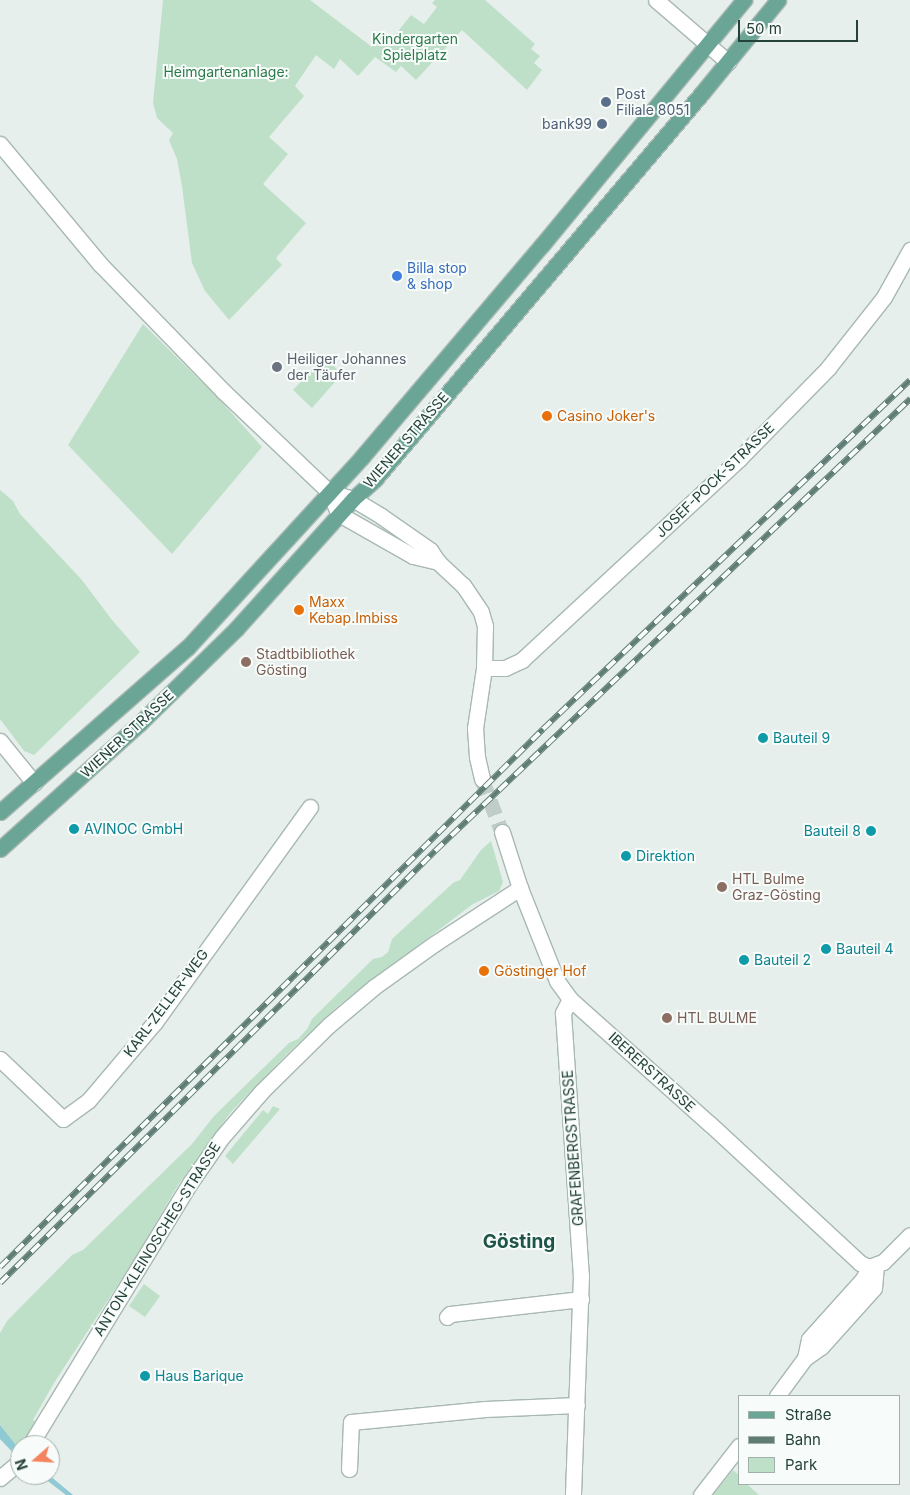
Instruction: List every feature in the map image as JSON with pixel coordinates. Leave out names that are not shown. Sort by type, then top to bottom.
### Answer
[{"type":"main road","name":"WIENER STRASSE","points":[[0,812],[188,647],[356,463],[542,245],[744,0]]},
{"type":"main road","name":"WIENER STRASSE","points":[[0,849],[140,723],[236,629],[339,514],[375,479],[728,62],[778,0]]},
{"type":"street","points":[[656,0],[728,62]]},
{"type":"street","points":[[0,144],[93,255],[224,391],[329,492],[339,514],[413,556],[438,562]]},
{"type":"street","name":"JOSEF-POCK-STRASSE","points":[[484,668],[505,668],[522,660],[739,459],[828,368],[884,297],[910,250]]},
{"type":"street","points":[[329,492],[353,499],[430,550],[438,562],[464,585],[481,612],[486,640],[475,728],[477,757],[482,778]]},
{"type":"street","points":[[0,741],[34,783]]},
{"type":"street","name":"KARL-ZELLER-WEG","points":[[0,1059],[63,1119],[88,1101],[155,1022],[310,807]]},
{"type":"street","name":"IBERERSTRASSE","points":[[502,832],[520,888],[558,981],[570,999],[710,1124],[860,1263],[872,1266]]},
{"type":"street","name":"ANTON-KLEINOSCHEG-STRASSE","points":[[36,1435],[190,1183],[222,1138],[262,1091],[329,1025],[374,987],[434,944],[520,888]]},
{"type":"street","name":"GRAFENBERGSTRASSE","points":[[570,999],[563,1013],[581,1275],[578,1405],[573,1495]]},
{"type":"street","points":[[779,1395],[805,1358],[821,1347],[874,1288],[872,1266],[883,1262],[910,1235]]},
{"type":"street","points":[[447,1317],[450,1314],[581,1299]]},
{"type":"street","points":[[349,1469],[351,1422],[485,1409],[578,1405]]},
{"type":"street","points":[[701,1495],[738,1447]]},
{"type":"street","points":[[0,1478],[10,1470]]},
{"type":"green space","name":"Heimgartenanlage:","points":[[163,0],[310,0],[372,47],[382,32],[392,39],[411,15],[424,24],[437,7],[432,3],[435,0],[485,0],[535,44],[531,49],[540,56],[534,63],[542,70],[527,90],[462,30],[416,80],[401,66],[396,72],[375,57],[358,76],[340,59],[334,69],[316,55],[295,86],[304,96],[269,137],[288,154],[263,184],[306,223],[276,258],[282,265],[229,320],[205,291],[192,263],[177,159],[169,140],[173,133],[157,118],[153,103]]},
{"type":"green space","points":[[143,324],[219,399],[262,447],[172,554],[68,445]]},
{"type":"green space","points":[[324,357],[342,374],[312,408],[293,390]]},
{"type":"green space","points":[[0,490],[13,501],[20,514],[82,580],[112,620],[140,652],[34,755],[24,751],[0,719]]},
{"type":"green space","points":[[491,841],[503,882],[499,891],[473,904],[338,1006],[285,1056],[231,1112],[178,1185],[136,1257],[54,1383],[33,1420],[37,1422],[28,1435],[10,1435],[10,1438],[0,1425],[0,1333],[7,1321],[72,1255],[83,1250],[192,1144],[214,1116],[289,1043],[298,1039],[307,1029],[312,1019],[373,959],[382,957],[388,952],[392,939],[453,883],[460,880],[481,850]]},
{"type":"green space","points":[[273,1106],[280,1109],[233,1164],[225,1156],[263,1110],[268,1114]]},
{"type":"green space","points":[[144,1284],[160,1296],[145,1317],[129,1306]]},
{"type":"green space","points":[[733,1470],[738,1474],[738,1485],[748,1485],[759,1495],[713,1495]]},
{"type":"water","points":[[0,1425],[10,1438],[10,1450],[0,1439]]},
{"type":"water","points":[[60,1484],[73,1495],[66,1495],[53,1485]]},
{"type":"tunnel","points":[[482,779],[502,832]]},
{"type":"railway","points":[[0,1267],[543,729],[910,380]]},
{"type":"railway","points":[[0,1283],[435,851],[910,399]]},
{"type":"place","name":"Post Filiale 8051","points":[[606,102]]},
{"type":"place","name":"bank99","points":[[602,124]]},
{"type":"place","name":"Billa stop & shop","points":[[397,276]]},
{"type":"place","name":"Heiliger Johannes der Täufer","points":[[277,367]]},
{"type":"place","name":"Casino Joker's","points":[[547,416]]},
{"type":"place","name":"Maxx Kebap.Imbiss","points":[[299,610]]},
{"type":"place","name":"Stadtbibliothek Gösting","points":[[246,662]]},
{"type":"place","name":"Bauteil 9","points":[[763,738]]},
{"type":"place","name":"AVINOC GmbH","points":[[74,829]]},
{"type":"place","name":"Bauteil 8","points":[[871,831]]},
{"type":"place","name":"Direktion","points":[[626,856]]},
{"type":"place","name":"HTL Bulme Graz-Gösting","points":[[722,887]]},
{"type":"place","name":"Bauteil 4","points":[[826,949]]},
{"type":"place","name":"Bauteil 2","points":[[744,960]]},
{"type":"place","name":"Göstinger Hof","points":[[484,971]]},
{"type":"place","name":"HTL BULME","points":[[667,1018]]},
{"type":"place","name":"Haus Barique","points":[[145,1376]]},
{"type":"district","name":"Gösting","points":[[519,1242]]},
{"type":"park label","name":"Kindergarten Spielplatz","points":[[415,48]]}]
